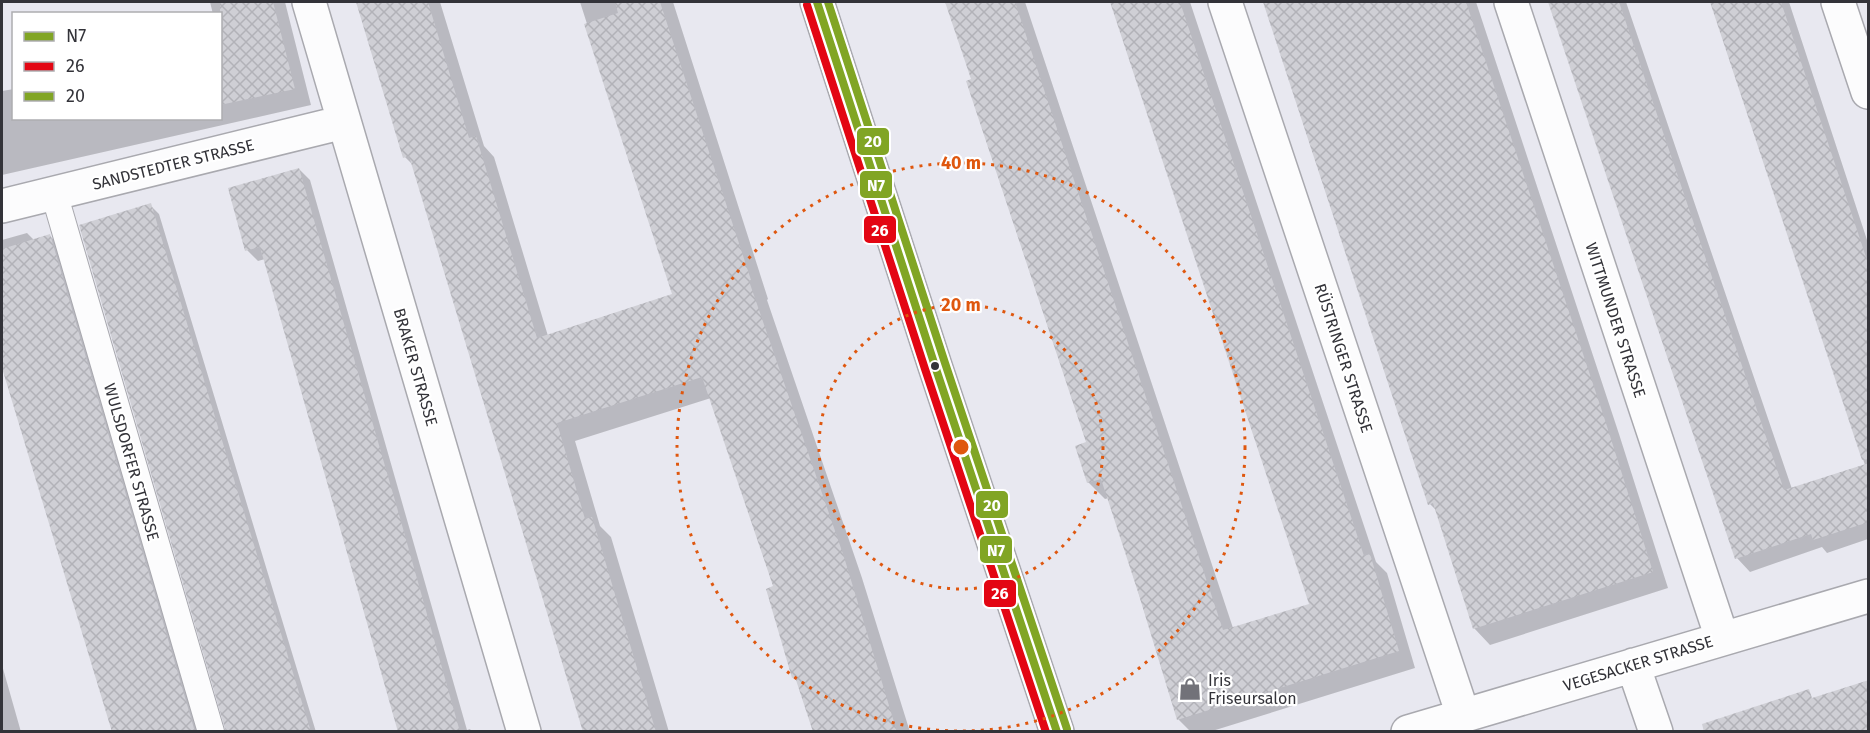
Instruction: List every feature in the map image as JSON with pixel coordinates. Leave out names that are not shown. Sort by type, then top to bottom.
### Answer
[{"type":"street","name":"BRAKER STRASSE","points":[[309,2],[524,732]]},
{"type":"street","points":[[817,2],[1057,732]]},
{"type":"street","name":"RÜSTRINGER STRASSE","points":[[1225,2],[1462,715]]},
{"type":"street","name":"WITTMUNDER STRASSE","points":[[1511,2],[1722,638]]},
{"type":"street","points":[[1838,2],[1869,92]]},
{"type":"street","name":"SANDSTEDTER STRASSE","points":[[2,206],[344,122]]},
{"type":"street","name":"VEGESACKER STRASSE","points":[[1408,732],[1869,596]]},
{"type":"street","points":[[1633,665],[1656,732]]},
{"type":"lane","name":"WULSDORFER STRASSE","points":[[54,193],[211,732]]},
{"type":"building","points":[[220,2],[273,2],[295,89],[222,105],[222,12],[220,12]]},
{"type":"building","points":[[356,2],[428,2],[469,138],[476,136],[537,338],[672,294],[584,24],[618,13],[615,2],[660,2],[751,280],[749,281],[844,557],[897,732],[813,732],[795,677],[792,678],[766,589],[773,586],[702,377],[557,423],[585,519],[592,517],[656,732],[583,732],[409,156],[403,158]]},
{"type":"building","points":[[945,2],[1015,2],[1223,630],[1309,604],[1110,2],[1180,2],[1364,556],[1370,554],[1399,651],[1177,720],[1101,479],[1087,483],[1075,446],[1086,442],[966,81],[971,79]]},
{"type":"building","points":[[1263,2],[1466,2],[1653,572],[1473,629],[1433,503],[1428,505]]},
{"type":"building","points":[[1548,2],[1619,2],[1784,490],[1869,463],[1869,522],[1813,540],[1811,534],[1735,559]]},
{"type":"building","points":[[1710,2],[1781,2],[1869,266],[1869,459],[1862,460]]},
{"type":"building","points":[[299,168],[460,732],[398,732],[260,247],[245,251],[228,188]]},
{"type":"building","points":[[151,203],[311,732],[226,732],[79,225]]},
{"type":"building","points":[[50,234],[195,732],[112,732],[2,368],[2,249]]},
{"type":"building","points":[[1869,680],[1869,732],[1704,732],[1702,724],[1809,689],[1812,698]]},
{"type":"transit line","name":"N7","points":[[817,2],[1057,732]]},
{"type":"transit line","name":"20","points":[[828,2],[1067,729]]},
{"type":"transit line","name":"26","points":[[807,5],[1046,732]]},
{"type":"place","name":"Iris Friseursalon","points":[[1190,689]]}]
